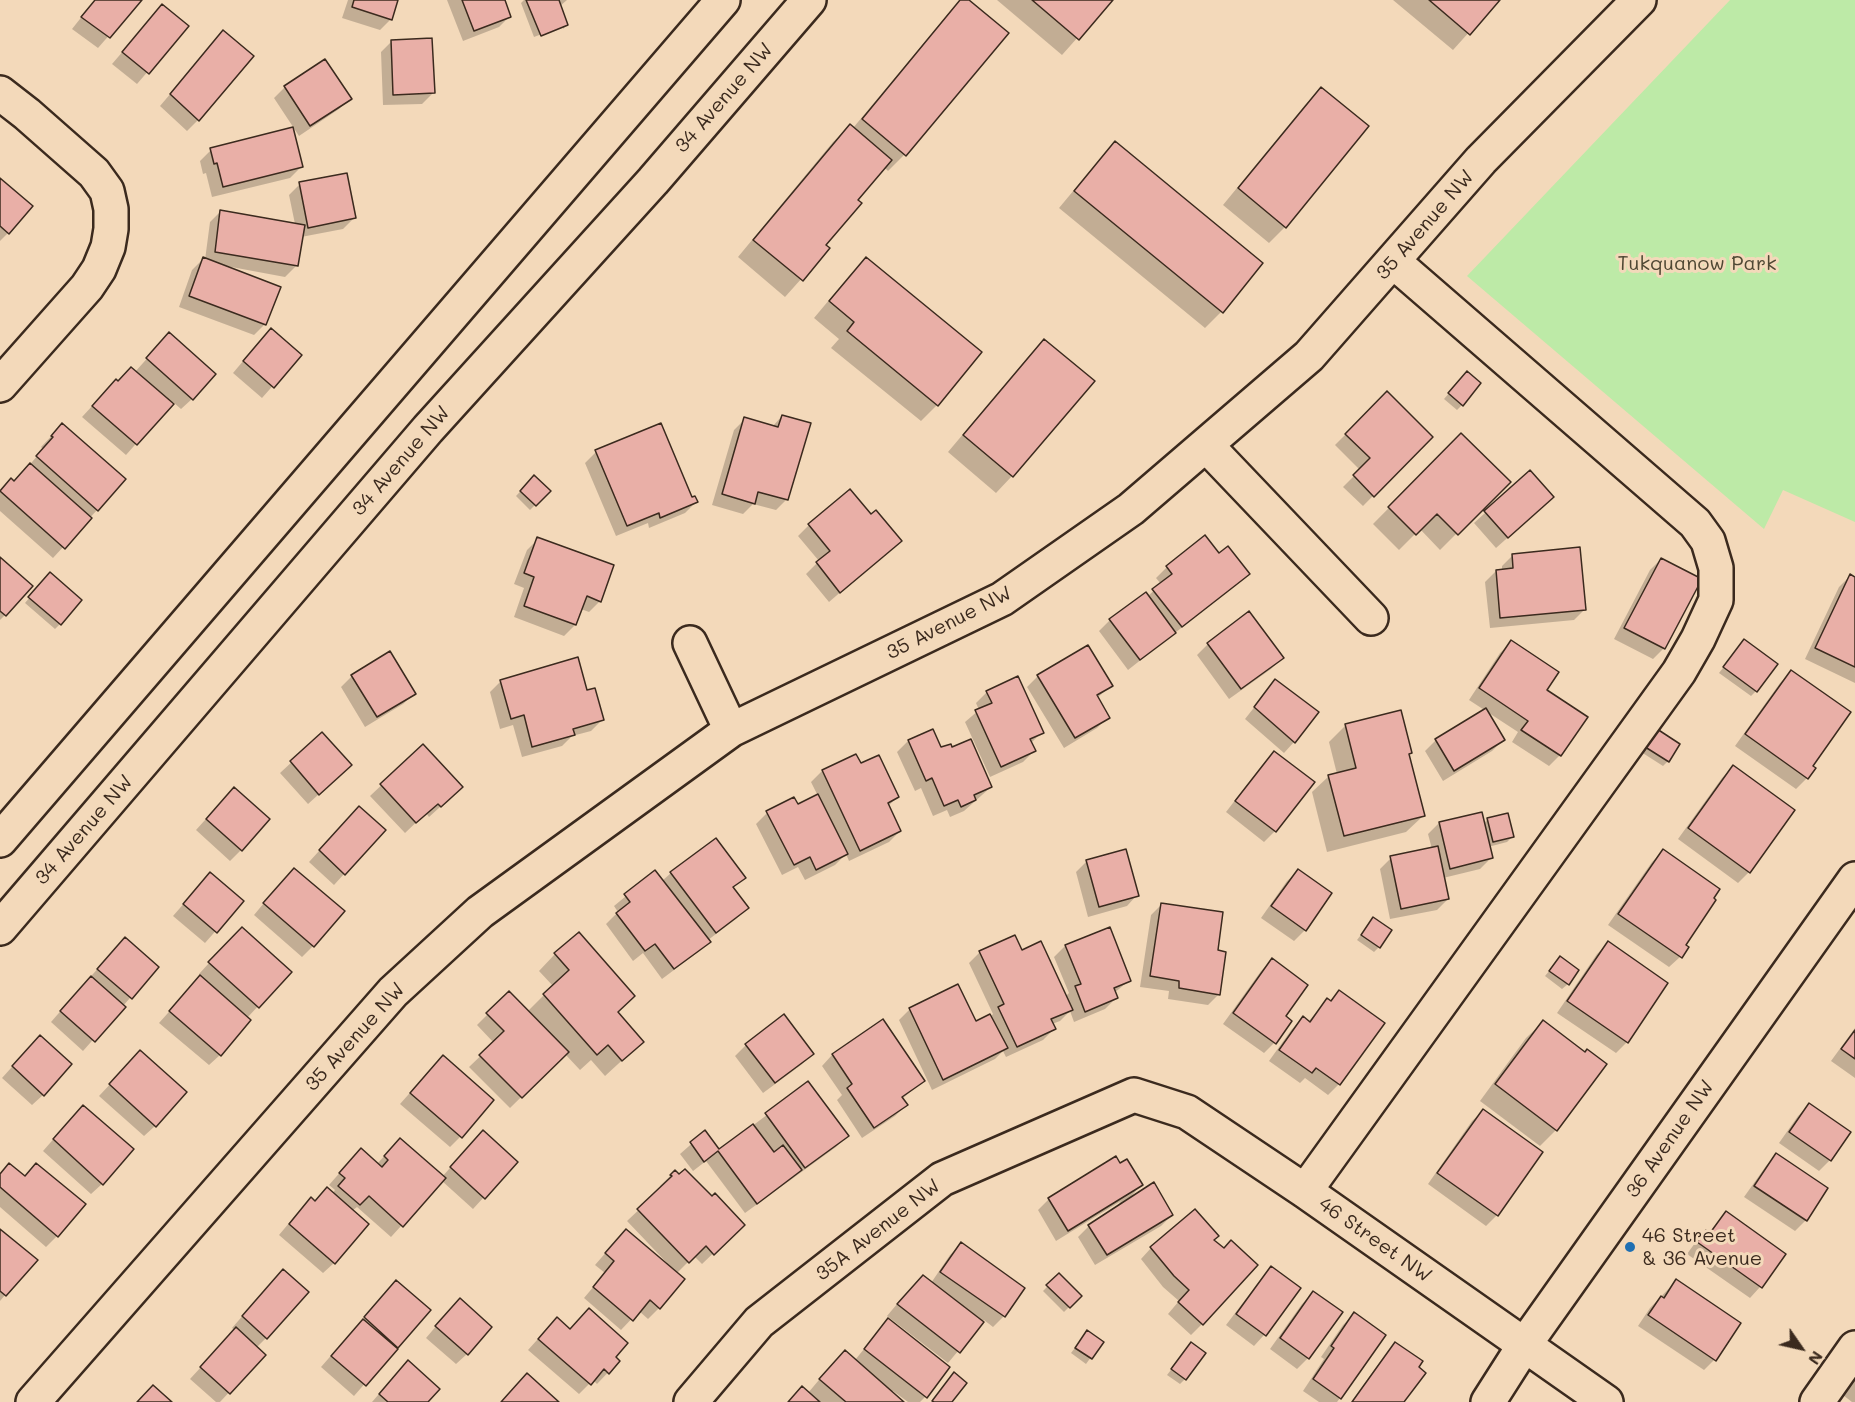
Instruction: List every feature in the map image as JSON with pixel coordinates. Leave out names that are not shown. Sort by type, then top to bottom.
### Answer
[{"type":"street","points":[[0,840],[723,0]]},
{"type":"street","name":"34 Avenue NW","points":[[0,928],[428,429],[653,181],[809,0]]},
{"type":"street","name":"35 Avenue NW","points":[[33,1402],[393,992],[480,912],[731,730],[1002,599],[1131,509],[1309,356],[1394,262],[1481,160],[1639,0]]},
{"type":"street","points":[[0,93],[94,173],[107,191],[111,209],[108,247],[99,269],[87,287],[0,385]]},
{"type":"street","points":[[1305,1191],[1679,672],[1698,639],[1716,600],[1716,568],[1708,541],[1695,523],[1394,262]]},
{"type":"street","points":[[1206,445],[1371,618]]},
{"type":"street","points":[[690,643],[731,730]]},
{"type":"street","name":"36 Avenue NW","points":[[1488,1402],[1525,1344],[1855,879]]},
{"type":"street","name":"46 Street NW","points":[[1134,1095],[1187,1112],[1305,1191],[1606,1402]]},
{"type":"street","name":"35A Avenue NW","points":[[691,1402],[759,1322],[942,1179],[1134,1095]]},
{"type":"street","points":[[1817,1402],[1855,1348]]},
{"type":"green space","name":"Tukquanow Park","points":[[1730,0],[1855,0],[1855,522],[1783,490],[1764,529],[1467,276]]},
{"type":"building","points":[[95,0],[142,0],[110,38],[81,17]]},
{"type":"building","points":[[354,0],[398,0],[392,20],[352,7]]},
{"type":"building","points":[[462,0],[505,0],[511,17],[474,31]]},
{"type":"building","points":[[526,0],[559,0],[568,25],[541,36]]},
{"type":"building","points":[[960,0],[969,0],[1009,33],[906,156],[862,119]]},
{"type":"building","points":[[1032,0],[1113,0],[1079,40]]},
{"type":"building","points":[[1429,0],[1500,0],[1470,35]]},
{"type":"building","points":[[162,4],[189,26],[149,74],[122,52]]},
{"type":"building","points":[[223,30],[254,56],[199,121],[170,94]]},
{"type":"building","points":[[432,38],[435,93],[393,95],[391,40]]},
{"type":"building","points":[[325,59],[352,99],[310,126],[284,86]]},
{"type":"building","points":[[1321,87],[1369,126],[1286,228],[1238,188]]},
{"type":"building","points":[[850,124],[892,160],[858,200],[862,203],[826,245],[830,248],[803,281],[753,240]]},
{"type":"building","points":[[293,127],[303,167],[223,187],[217,163],[214,164],[210,148]]},
{"type":"building","points":[[1115,141],[1263,263],[1223,313],[1074,191]]},
{"type":"building","points":[[347,173],[356,218],[308,228],[299,182]]},
{"type":"building","points":[[0,178],[33,206],[9,234],[0,226]]},
{"type":"building","points":[[220,210],[305,225],[298,266],[215,252]]},
{"type":"building","points":[[203,257],[281,287],[266,325],[189,296]]},
{"type":"building","points":[[866,257],[982,352],[938,406],[847,331],[854,322],[829,301]]},
{"type":"building","points":[[271,328],[302,355],[274,388],[243,361]]},
{"type":"building","points":[[169,332],[216,374],[193,400],[146,358]]},
{"type":"building","points":[[1044,339],[1095,381],[1013,477],[963,435]]},
{"type":"building","points":[[131,367],[174,404],[137,445],[92,406],[116,379],[118,381]]},
{"type":"building","points":[[1467,371],[1481,383],[1463,406],[1448,393]]},
{"type":"building","points":[[1387,391],[1433,437],[1374,497],[1353,475],[1370,458],[1345,434]]},
{"type":"building","points":[[782,415],[811,423],[788,500],[758,492],[755,504],[722,494],[744,417],[778,427]]},
{"type":"building","points":[[62,423],[126,479],[98,511],[36,456]]},
{"type":"building","points":[[661,423],[692,497],[695,496],[698,502],[660,518],[659,513],[627,526],[595,450]]},
{"type":"building","points":[[1461,433],[1511,482],[1458,535],[1437,514],[1416,535],[1388,507]]},
{"type":"building","points":[[30,463],[92,518],[65,549],[0,491],[11,478],[14,481]]},
{"type":"building","points":[[1530,470],[1554,497],[1508,538],[1484,511]]},
{"type":"building","points":[[534,475],[551,491],[536,506],[520,491]]},
{"type":"building","points":[[850,489],[871,514],[876,510],[902,541],[840,593],[816,562],[830,551],[808,524]]},
{"type":"building","points":[[1205,535],[1219,553],[1228,546],[1250,574],[1182,627],[1152,589],[1172,574],[1166,566]]},
{"type":"building","points":[[537,537],[614,565],[601,602],[587,596],[576,625],[524,606],[534,577],[524,573]]},
{"type":"building","points":[[1580,547],[1586,610],[1500,618],[1496,570],[1513,568],[1512,554]]},
{"type":"building","points":[[0,557],[33,586],[6,616],[0,611]]},
{"type":"building","points":[[1661,558],[1702,579],[1665,649],[1624,628]]},
{"type":"building","points":[[50,572],[82,600],[61,625],[28,597]]},
{"type":"building","points":[[1850,574],[1855,577],[1855,667],[1815,648]]},
{"type":"building","points":[[1146,592],[1176,633],[1140,660],[1109,619]]},
{"type":"building","points":[[1249,611],[1284,658],[1241,689],[1207,643]]},
{"type":"building","points":[[1744,639],[1778,664],[1757,692],[1723,667]]},
{"type":"building","points":[[1511,640],[1559,672],[1547,690],[1588,717],[1561,756],[1521,730],[1528,721],[1479,688]]},
{"type":"building","points":[[1088,645],[1113,686],[1097,695],[1110,718],[1075,738],[1037,675]]},
{"type":"building","points":[[390,651],[416,694],[377,717],[351,675]]},
{"type":"building","points":[[578,657],[587,690],[595,688],[604,720],[573,729],[575,735],[532,747],[524,715],[511,719],[500,680]]},
{"type":"building","points":[[1791,670],[1851,712],[1813,766],[1816,768],[1808,779],[1745,734]]},
{"type":"building","points":[[1018,676],[1044,733],[1030,739],[1036,751],[1001,767],[975,710],[992,703],[986,691]]},
{"type":"building","points":[[1275,679],[1319,712],[1295,743],[1254,707]]},
{"type":"building","points":[[1486,708],[1505,740],[1454,771],[1435,739]]},
{"type":"building","points":[[1401,710],[1412,753],[1409,754],[1425,816],[1344,836],[1328,775],[1356,768],[1345,724]]},
{"type":"building","points":[[1654,727],[1680,744],[1669,762],[1642,745]]},
{"type":"building","points":[[933,729],[941,747],[951,744],[952,747],[971,739],[992,787],[974,795],[976,800],[961,807],[958,800],[944,806],[932,778],[926,781],[908,740]]},
{"type":"building","points":[[322,732],[352,765],[319,795],[290,761]]},
{"type":"building","points":[[423,744],[463,787],[441,807],[438,804],[416,823],[380,784]]},
{"type":"building","points":[[1274,751],[1315,782],[1276,832],[1235,801]]},
{"type":"building","points":[[856,754],[861,763],[879,755],[899,797],[888,803],[901,831],[860,851],[822,770]]},
{"type":"building","points":[[1733,765],[1795,810],[1750,873],[1688,828]]},
{"type":"building","points":[[234,787],[270,819],[242,851],[206,819]]},
{"type":"building","points":[[818,794],[848,854],[816,870],[810,857],[794,865],[766,811],[794,797],[798,804]]},
{"type":"building","points":[[359,806],[386,830],[345,875],[319,850]]},
{"type":"building","points":[[1482,812],[1493,858],[1450,869],[1439,822]]},
{"type":"building","points":[[1508,813],[1514,837],[1493,842],[1487,818]]},
{"type":"building","points":[[716,838],[746,878],[733,887],[749,908],[716,933],[670,872]]},
{"type":"building","points":[[1438,846],[1449,899],[1401,909],[1390,856]]},
{"type":"building","points":[[1126,849],[1139,896],[1099,907],[1086,860]]},
{"type":"building","points":[[1663,849],[1720,889],[1714,898],[1716,900],[1686,945],[1689,947],[1682,958],[1618,914]]},
{"type":"building","points":[[294,868],[345,911],[314,947],[263,903]]},
{"type":"building","points":[[1298,869],[1332,893],[1306,931],[1271,906]]},
{"type":"building","points":[[655,870],[711,942],[674,969],[655,944],[645,951],[616,913],[630,902],[624,894]]},
{"type":"building","points":[[210,872],[244,901],[217,933],[183,904]]},
{"type":"building","points":[[1161,903],[1223,912],[1218,950],[1226,952],[1220,995],[1179,988],[1179,981],[1150,976]]},
{"type":"building","points":[[1373,917],[1392,930],[1380,948],[1361,935]]},
{"type":"building","points":[[242,927],[292,972],[259,1008],[208,962]]},
{"type":"building","points":[[1110,927],[1131,981],[1114,988],[1118,998],[1085,1012],[1075,986],[1081,984],[1065,945]]},
{"type":"building","points":[[579,932],[635,996],[618,1012],[644,1042],[622,1061],[608,1045],[597,1055],[543,994],[569,970],[554,953]]},
{"type":"building","points":[[1015,935],[1022,950],[1041,941],[1073,1010],[1051,1019],[1056,1029],[1017,1047],[998,1007],[1004,1004],[979,951]]},
{"type":"building","points":[[125,937],[159,967],[132,999],[97,969]]},
{"type":"building","points":[[1608,941],[1668,983],[1628,1043],[1567,1001]]},
{"type":"building","points":[[1560,956],[1579,970],[1569,985],[1549,971]]},
{"type":"building","points":[[1272,958],[1308,985],[1286,1016],[1292,1021],[1276,1044],[1233,1013]]},
{"type":"building","points":[[200,975],[251,1020],[221,1056],[169,1011]]},
{"type":"building","points":[[91,976],[126,1007],[95,1042],[60,1011]]},
{"type":"building","points":[[958,984],[976,1021],[990,1014],[1008,1048],[943,1080],[909,1008]]},
{"type":"building","points":[[1339,990],[1385,1023],[1340,1085],[1316,1068],[1312,1073],[1279,1050],[1303,1016],[1310,1022],[1327,998],[1331,1001]]},
{"type":"building","points":[[509,991],[569,1052],[522,1098],[479,1055],[504,1031],[486,1013]]},
{"type":"building","points":[[784,1014],[814,1054],[775,1083],[745,1044]]},
{"type":"building","points":[[883,1019],[925,1081],[902,1097],[908,1105],[874,1128],[847,1088],[852,1084],[832,1054]]},
{"type":"building","points":[[1543,1020],[1585,1052],[1587,1049],[1607,1064],[1557,1131],[1495,1084]]},
{"type":"building","points":[[1855,1030],[1855,1059],[1841,1049]]},
{"type":"building","points":[[40,1035],[72,1064],[44,1096],[12,1066]]},
{"type":"building","points":[[140,1050],[187,1092],[156,1127],[109,1084]]},
{"type":"building","points":[[443,1055],[494,1100],[462,1138],[410,1093]]},
{"type":"building","points":[[808,1081],[849,1136],[805,1168],[765,1113]]},
{"type":"building","points":[[1809,1103],[1851,1132],[1831,1161],[1789,1132]]},
{"type":"building","points":[[83,1105],[134,1149],[103,1185],[53,1139]]},
{"type":"building","points":[[1483,1109],[1543,1152],[1498,1216],[1437,1173]]},
{"type":"building","points":[[753,1124],[774,1152],[783,1145],[802,1170],[757,1204],[718,1151],[704,1162],[690,1142],[705,1130],[719,1149]]},
{"type":"building","points":[[483,1130],[518,1162],[485,1199],[450,1167]]},
{"type":"building","points":[[400,1138],[446,1178],[403,1227],[369,1196],[360,1205],[338,1186],[345,1178],[339,1173],[361,1148],[382,1167],[388,1160],[384,1156]]},
{"type":"building","points":[[1776,1153],[1828,1188],[1807,1221],[1754,1186]]},
{"type":"building","points":[[1116,1156],[1120,1163],[1127,1159],[1143,1185],[1068,1231],[1048,1198]]},
{"type":"building","points":[[9,1163],[25,1176],[36,1163],[86,1204],[58,1237],[0,1187],[0,1174]]},
{"type":"building","points":[[685,1169],[712,1196],[715,1193],[745,1225],[714,1255],[706,1246],[689,1263],[637,1209],[672,1176],[670,1175],[675,1170],[679,1174]]},
{"type":"building","points":[[1154,1182],[1173,1215],[1107,1255],[1088,1225]]},
{"type":"building","points":[[327,1187],[369,1224],[335,1264],[289,1224],[311,1197],[315,1201]]},
{"type":"building","points":[[1195,1209],[1219,1236],[1214,1240],[1224,1248],[1231,1240],[1258,1265],[1203,1325],[1178,1302],[1189,1290],[1150,1247]]},
{"type":"building","points":[[1726,1211],[1786,1254],[1762,1288],[1697,1242],[1706,1230],[1710,1233]]},
{"type":"building","points":[[0,1229],[38,1260],[6,1296],[0,1291]]},
{"type":"building","points":[[626,1229],[685,1279],[660,1309],[650,1300],[633,1321],[593,1287],[614,1261],[605,1253]]},
{"type":"building","points":[[961,1242],[1025,1288],[1005,1317],[940,1272]]},
{"type":"building","points":[[1271,1266],[1301,1288],[1266,1336],[1236,1314]]},
{"type":"building","points":[[283,1269],[309,1292],[267,1339],[242,1316]]},
{"type":"building","points":[[1059,1273],[1082,1296],[1070,1308],[1046,1285]]},
{"type":"building","points":[[923,1275],[984,1322],[960,1353],[897,1304]]},
{"type":"building","points":[[1676,1279],[1741,1323],[1716,1361],[1648,1315],[1661,1296],[1664,1298]]},
{"type":"building","points":[[396,1280],[431,1310],[398,1348],[364,1317]]},
{"type":"building","points":[[1313,1291],[1343,1312],[1309,1359],[1280,1338]]},
{"type":"building","points":[[460,1298],[492,1327],[468,1355],[435,1326]]},
{"type":"building","points":[[589,1308],[628,1343],[616,1357],[620,1361],[609,1374],[604,1369],[591,1385],[538,1339],[557,1317],[570,1329]]},
{"type":"building","points":[[1354,1312],[1386,1335],[1341,1399],[1313,1379],[1334,1348],[1331,1346]]},
{"type":"building","points":[[888,1318],[950,1367],[927,1398],[864,1349]]},
{"type":"building","points":[[363,1319],[398,1349],[366,1386],[331,1356]]},
{"type":"building","points":[[236,1327],[266,1355],[230,1394],[200,1367]]},
{"type":"building","points":[[1087,1330],[1104,1342],[1092,1359],[1075,1348]]},
{"type":"building","points":[[1191,1342],[1206,1353],[1186,1380],[1171,1369]]},
{"type":"building","points":[[1395,1342],[1423,1361],[1419,1367],[1426,1373],[1404,1402],[1352,1402]]},
{"type":"building","points":[[845,1350],[904,1402],[846,1402],[819,1379]]},
{"type":"building","points":[[408,1360],[440,1389],[428,1402],[388,1402],[379,1394]]},
{"type":"building","points":[[954,1372],[967,1383],[952,1402],[932,1401]]},
{"type":"building","points":[[527,1373],[559,1402],[501,1402]]},
{"type":"building","points":[[153,1385],[172,1402],[137,1402]]},
{"type":"building","points":[[802,1386],[820,1402],[788,1402]]},
{"type":"place","name":"46 Street & 36 Avenue","points":[[1630,1247]]}]
